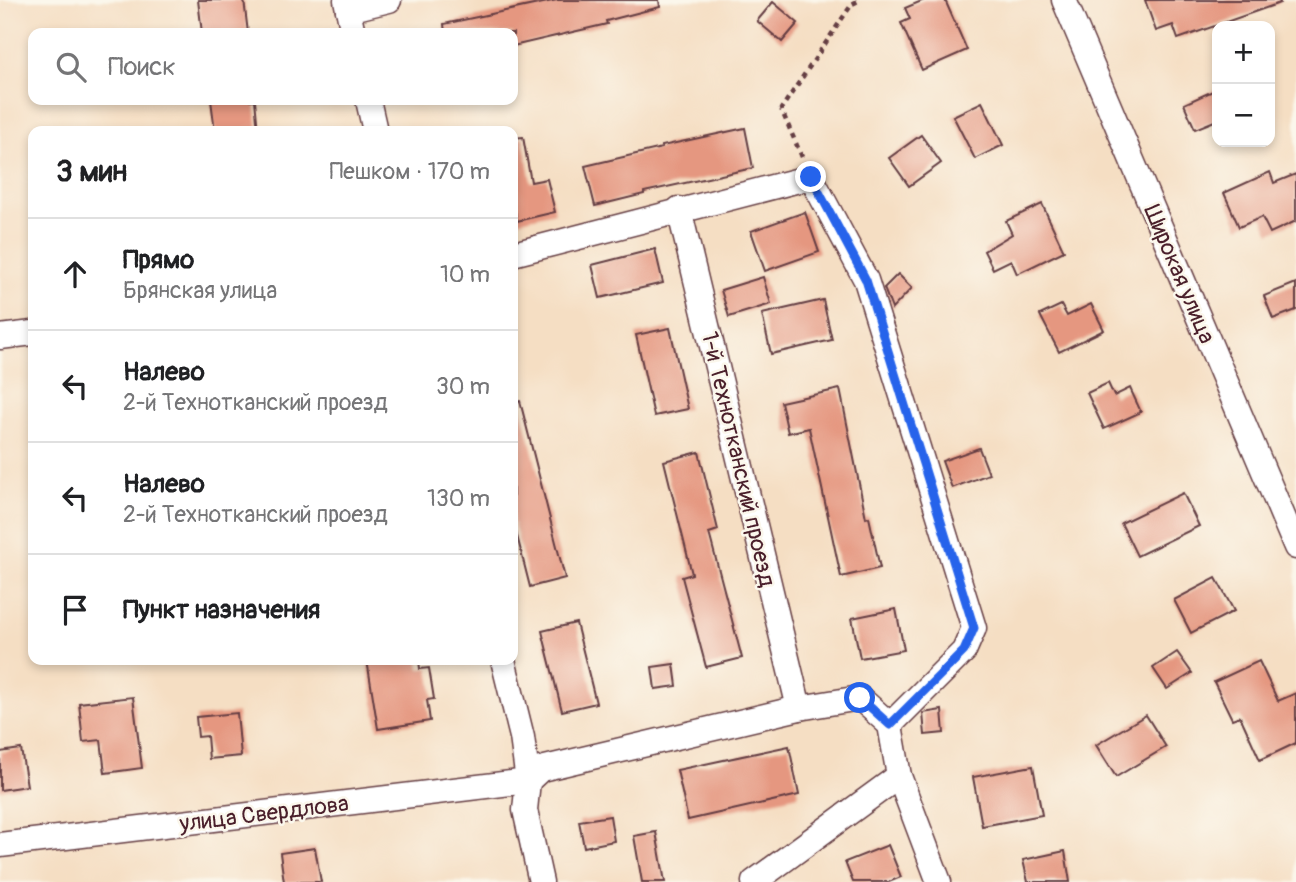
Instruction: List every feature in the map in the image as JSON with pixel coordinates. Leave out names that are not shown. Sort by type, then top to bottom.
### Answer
[{"type":"street","points":[[349,14],[389,0]]},
{"type":"street","name":"Широкая улица","points":[[1064,0],[1285,492],[1296,547]]},
{"type":"street","points":[[369,105],[374,126]]},
{"type":"street","points":[[518,253],[811,177],[866,280],[974,628],[964,651],[890,725]]},
{"type":"street","name":"1-й Технотканский проезд","points":[[680,209],[799,708]]},
{"type":"street","points":[[0,337],[28,333]]},
{"type":"street","points":[[504,665],[523,737],[528,781],[525,810],[541,882]]},
{"type":"street","points":[[528,781],[541,768],[799,708],[860,698],[890,725],[899,776],[939,882]]},
{"type":"street","points":[[754,882],[899,776]]},
{"type":"street","name":"улица Свердлова","points":[[0,845],[528,781]]},
{"type":"path","points":[[811,177],[781,109],[852,4],[860,0]]},
{"type":"building","points":[[198,0],[244,0],[247,28],[201,28]]},
{"type":"building","points":[[557,0],[659,0],[660,7],[606,21],[607,24],[518,45],[518,28],[444,28],[444,24]]},
{"type":"building","points":[[924,0],[945,0],[967,50],[922,70],[901,23],[910,19],[905,8]]},
{"type":"building","points":[[1145,0],[1279,0],[1280,3],[1229,21],[1212,21],[1212,27],[1178,39],[1173,25],[1156,31]]},
{"type":"building","points":[[773,2],[798,23],[782,42],[757,21]]},
{"type":"building","points":[[1212,91],[1212,122],[1195,129],[1184,104]]},
{"type":"building","points":[[982,102],[1003,145],[975,159],[953,116]]},
{"type":"building","points":[[212,105],[255,105],[258,126],[214,126]]},
{"type":"building","points":[[745,128],[753,168],[644,192],[595,206],[585,166]]},
{"type":"building","points":[[921,135],[941,163],[909,186],[889,158]]},
{"type":"building","points":[[523,137],[531,182],[547,179],[555,212],[518,221],[518,138]]},
{"type":"building","points":[[1270,172],[1274,183],[1296,174],[1296,221],[1270,233],[1262,217],[1239,227],[1224,193]]},
{"type":"building","points":[[1042,204],[1064,251],[1017,274],[1011,260],[993,269],[984,251],[1012,234],[1006,221]]},
{"type":"building","points":[[805,212],[819,252],[765,271],[751,231]]},
{"type":"building","points":[[655,249],[663,283],[600,298],[592,265]]},
{"type":"building","points":[[898,274],[912,288],[892,309],[884,288]]},
{"type":"building","points":[[763,277],[771,304],[729,317],[721,290]]},
{"type":"building","points":[[1296,283],[1296,310],[1273,319],[1264,296]]},
{"type":"building","points":[[823,300],[832,340],[771,354],[762,314]]},
{"type":"building","points":[[1091,304],[1104,330],[1059,352],[1040,315],[1061,305],[1067,316]]},
{"type":"building","points":[[670,328],[688,409],[654,416],[636,335]]},
{"type":"building","points":[[1108,383],[1114,396],[1130,388],[1141,412],[1104,429],[1087,393]]},
{"type":"building","points":[[840,389],[866,518],[869,517],[880,568],[841,577],[809,428],[788,433],[781,402]]},
{"type":"building","points":[[518,401],[565,578],[530,587],[518,540]]},
{"type":"building","points":[[979,448],[989,474],[952,488],[942,461]]},
{"type":"building","points":[[699,452],[718,530],[709,533],[742,658],[706,667],[682,577],[692,574],[664,461]]},
{"type":"building","points":[[1183,493],[1199,526],[1137,556],[1121,523]]},
{"type":"building","points":[[1216,578],[1234,611],[1191,633],[1174,600]]},
{"type":"building","points":[[896,609],[904,650],[860,658],[852,618]]},
{"type":"building","points":[[576,623],[596,703],[562,711],[542,631]]},
{"type":"building","points":[[1177,652],[1192,673],[1167,689],[1153,668]]},
{"type":"building","points":[[1259,661],[1278,701],[1296,693],[1296,743],[1260,760],[1240,716],[1232,719],[1214,682]]},
{"type":"building","points":[[674,664],[677,686],[655,689],[652,667]]},
{"type":"building","points":[[368,665],[420,665],[420,669],[429,668],[434,699],[427,700],[430,721],[378,729]]},
{"type":"building","points":[[133,697],[142,768],[105,773],[101,740],[83,742],[79,703]]},
{"type":"building","points":[[942,710],[944,733],[925,735],[923,713]]},
{"type":"building","points":[[237,713],[241,756],[209,759],[207,736],[198,737],[196,717]]},
{"type":"building","points":[[1146,715],[1166,747],[1116,777],[1096,745]]},
{"type":"building","points":[[789,746],[799,795],[688,820],[677,770]]},
{"type":"building","points":[[21,749],[27,786],[0,790],[0,752]]},
{"type":"building","points":[[1033,766],[1042,815],[982,826],[973,777]]},
{"type":"building","points":[[610,816],[614,841],[584,847],[579,821]]},
{"type":"building","points":[[656,832],[665,882],[642,882],[634,836]]},
{"type":"building","points":[[888,845],[901,877],[889,882],[853,882],[845,862]]},
{"type":"building","points":[[315,848],[321,882],[284,882],[280,853]]},
{"type":"building","points":[[1065,851],[1070,882],[1028,882],[1023,860]]},
{"type":"route","points":[[811,177],[866,280],[974,628],[964,651],[890,725],[860,698]]}]
